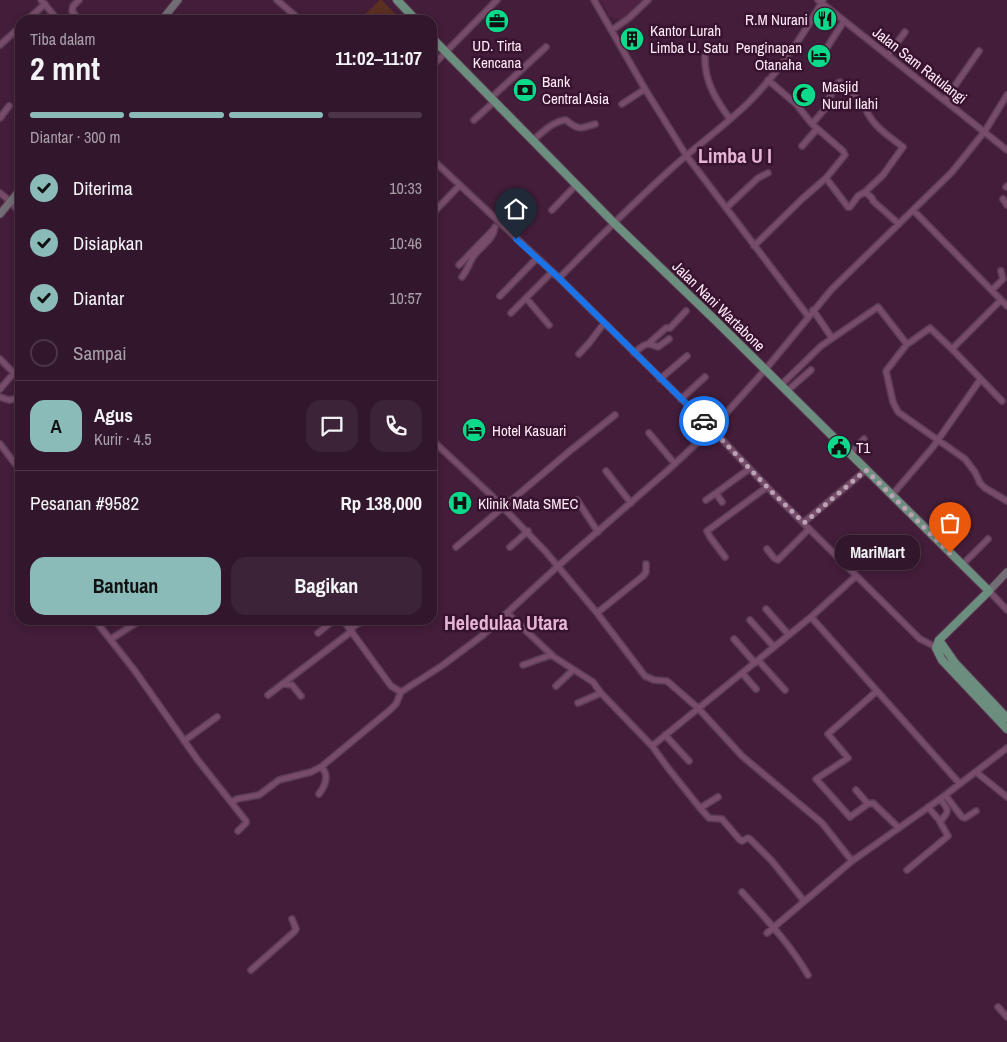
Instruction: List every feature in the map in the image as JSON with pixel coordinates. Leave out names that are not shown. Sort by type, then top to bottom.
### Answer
[{"type":"main road","points":[[397,0],[411,15]]},
{"type":"main road","name":"Jalan Nani Wartabone","points":[[437,43],[614,223],[784,388],[988,591]]},
{"type":"main road","points":[[988,591],[940,646],[942,660],[1007,729]]},
{"type":"main road","points":[[940,646],[1007,718]]},
{"type":"street","points":[[75,15],[72,11],[73,6],[79,0]]},
{"type":"street","points":[[166,15],[177,0]]},
{"type":"street","points":[[277,0],[291,15]]},
{"type":"street","points":[[437,61],[497,0]]},
{"type":"street","points":[[594,0],[644,89],[686,155],[808,316]]},
{"type":"street","points":[[612,30],[629,18],[648,0]]},
{"type":"street","points":[[559,278],[686,155],[750,101],[797,43],[821,1]]},
{"type":"street","name":"Jalan Sam Ratulangi","points":[[821,1],[844,21],[985,130],[1007,150]]},
{"type":"street","points":[[31,15],[43,2],[54,15]]},
{"type":"street","points":[[828,46],[844,21]]},
{"type":"street","points":[[0,44],[15,31]]},
{"type":"street","points":[[888,54],[905,32]]},
{"type":"street","points":[[474,120],[546,47]]},
{"type":"street","points":[[945,100],[979,51]]},
{"type":"street","points":[[705,56],[705,69],[714,97],[730,119]]},
{"type":"street","points":[[754,246],[826,178],[845,156],[843,151],[812,124],[791,99],[768,80]]},
{"type":"street","points":[[812,124],[826,108],[828,100],[840,82],[864,105],[865,110],[879,130],[902,147],[883,175],[858,196],[850,208],[826,178]]},
{"type":"street","points":[[622,104],[644,89]]},
{"type":"street","points":[[232,802],[240,798],[259,795],[279,780],[311,772],[321,767],[390,710],[396,704],[401,692],[464,650],[675,464],[712,429],[765,370],[831,290],[952,172],[985,130],[1007,95]]},
{"type":"street","points":[[0,118],[9,106]]},
{"type":"street","points":[[533,140],[551,125],[562,120],[568,121],[573,127],[578,129],[595,124]]},
{"type":"street","points":[[802,146],[817,129]]},
{"type":"street","points":[[437,164],[460,185],[497,225],[559,278],[920,639],[940,646]]},
{"type":"street","points":[[726,208],[758,178],[768,173]]},
{"type":"street","points":[[552,210],[577,184]]},
{"type":"street","points":[[437,209],[460,185]]},
{"type":"street","points":[[865,192],[899,224]]},
{"type":"street","points":[[0,193],[15,208]]},
{"type":"street","points":[[0,214],[15,196]]},
{"type":"street","points":[[1002,199],[1007,205]]},
{"type":"street","points":[[913,210],[1007,306]]},
{"type":"street","points":[[459,265],[497,225]]},
{"type":"street","points":[[462,277],[474,257],[493,235],[497,225]]},
{"type":"street","points":[[500,296],[537,258]]},
{"type":"street","points":[[992,290],[1003,279],[1001,271]]},
{"type":"street","points":[[511,313],[552,272]]},
{"type":"street","points":[[526,298],[550,326]]},
{"type":"street","points":[[952,348],[1001,300]]},
{"type":"street","points":[[784,388],[802,363],[832,338],[879,307],[907,344]]},
{"type":"street","points":[[813,310],[832,338]]},
{"type":"street","points":[[634,353],[648,344],[666,328],[670,328],[686,311]]},
{"type":"street","points":[[579,354],[604,323]]},
{"type":"street","points":[[1002,401],[980,380],[952,348],[930,328],[907,344],[886,371],[893,402],[898,412],[965,459],[985,488],[1007,501]]},
{"type":"street","points":[[648,344],[652,343],[658,347],[669,339]]},
{"type":"street","points":[[660,379],[687,356]]},
{"type":"street","points":[[0,359],[14,373],[0,389]]},
{"type":"street","points":[[784,388],[810,370]]},
{"type":"street","points":[[681,399],[705,377]]},
{"type":"street","points":[[892,495],[921,463],[980,380]]},
{"type":"street","points":[[0,397],[9,400],[15,399]]},
{"type":"street","points":[[456,547],[615,415]]},
{"type":"street","points":[[648,434],[675,464]]},
{"type":"street","points":[[850,454],[864,439]]},
{"type":"street","points":[[0,444],[15,464]]},
{"type":"street","points":[[437,445],[528,532],[597,613],[645,676],[654,680],[668,681],[698,708],[742,756],[822,823],[852,861]]},
{"type":"street","points":[[706,500],[749,469]]},
{"type":"street","points":[[804,523],[866,470]]},
{"type":"street","points":[[606,471],[631,502]]},
{"type":"street","points":[[725,558],[710,537],[708,531],[767,487]]},
{"type":"street","points":[[716,493],[722,502]]},
{"type":"street","points":[[577,500],[598,532]]},
{"type":"street","points":[[767,549],[778,560],[809,528]]},
{"type":"street","points":[[510,547],[528,532]]},
{"type":"street","points":[[962,565],[988,539]]},
{"type":"street","points":[[845,565],[864,550]]},
{"type":"street","points":[[597,613],[643,576],[647,569],[646,564]]},
{"type":"street","points":[[1007,572],[988,591],[1007,610]]},
{"type":"street","points":[[652,746],[811,617],[856,576]]},
{"type":"street","points":[[766,609],[789,635]]},
{"type":"street","points":[[508,612],[551,655],[593,682],[601,693],[652,746],[709,818],[722,819],[740,840],[750,839],[804,900]]},
{"type":"street","points":[[811,617],[960,784]]},
{"type":"street","points":[[750,620],[774,647]]},
{"type":"street","points":[[99,625],[246,821],[242,828]]},
{"type":"street","points":[[111,639],[133,625]]},
{"type":"street","points":[[318,633],[328,625]]},
{"type":"street","points":[[347,625],[391,686],[401,692]]},
{"type":"street","points":[[268,695],[358,625]]},
{"type":"street","points":[[734,639],[785,690]]},
{"type":"street","points":[[523,665],[551,655]]},
{"type":"street","points":[[556,686],[573,670]]},
{"type":"street","points":[[742,673],[756,689]]},
{"type":"street","points":[[284,684],[292,685],[301,696]]},
{"type":"street","points":[[877,691],[829,732],[828,736],[848,758],[816,779],[850,817],[868,804],[873,803],[898,828]]},
{"type":"street","points":[[578,704],[601,693]]},
{"type":"street","points":[[184,740],[217,717]]},
{"type":"street","points":[[665,735],[689,761]]},
{"type":"street","points":[[767,933],[852,861],[940,799],[1007,748]]},
{"type":"street","points":[[320,794],[326,780],[325,772],[321,767]]},
{"type":"street","points":[[976,772],[1007,797]]},
{"type":"street","points":[[856,790],[868,804]]},
{"type":"street","points":[[945,795],[962,817],[965,818],[976,811]]},
{"type":"street","points":[[700,808],[718,797]]},
{"type":"street","points":[[940,799],[948,812],[940,821]]},
{"type":"street","points":[[907,870],[947,838],[948,835],[940,821],[928,807]]},
{"type":"street","points":[[742,892],[774,927],[808,975]]},
{"type":"street","points":[[251,970],[294,932],[296,929],[292,918]]},
{"type":"street","points":[[998,1007],[1007,1017]]},
{"type":"shaded area","points":[[382,0],[396,15],[364,15]]},
{"type":"shaded area","points":[[600,0],[642,0],[621,20],[610,17]]},
{"type":"way so far","points":[[704,421],[804,523],[866,470],[950,553]]},
{"type":"place","name":"R.M Nurani","points":[[825,19]]},
{"type":"place","name":"UD. Tirta Kencana","points":[[497,21]]},
{"type":"place","name":"Kantor Lurah Limba U. Satu","points":[[632,39]]},
{"type":"place","name":"Penginapan Otanaha","points":[[819,56]]},
{"type":"place","name":"Bank Central Asia","points":[[525,90]]},
{"type":"place","name":"Masjid Nurul Ilahi","points":[[804,95]]},
{"type":"place","name":"Hotel Kasuari","points":[[474,430]]},
{"type":"place","name":"T1","points":[[839,447]]},
{"type":"place","name":"Klinik Mata SMEC","points":[[460,503]]},
{"type":"place","name":"MariMart","points":[[950,553]]},
{"type":"district","name":"Limba U I","points":[[735,155]]},
{"type":"district","name":"Heledulaa Utara","points":[[506,622]]},
{"type":"route","points":[[516,239],[559,278],[704,421]]}]
